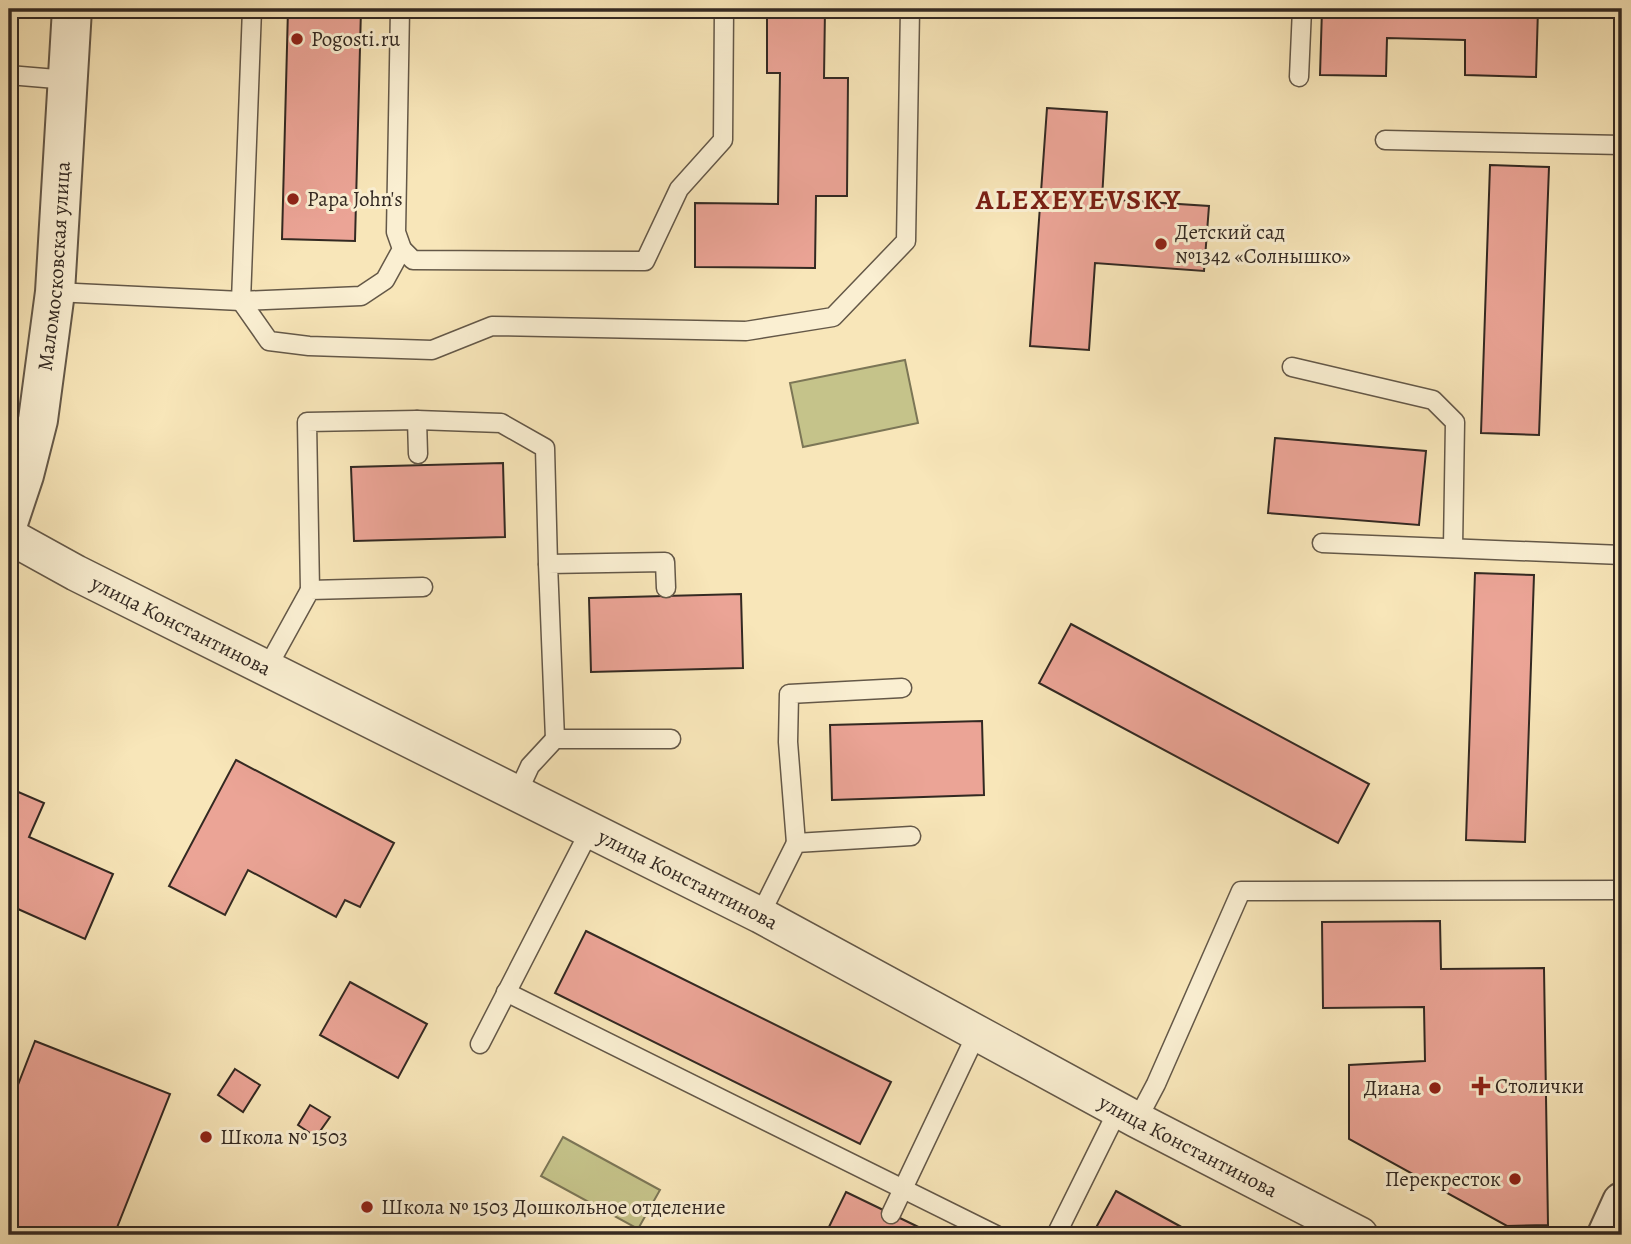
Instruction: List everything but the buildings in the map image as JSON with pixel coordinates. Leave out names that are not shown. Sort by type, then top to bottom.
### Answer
[{"type":"street","name":"Маломосковская улица","points":[[9,520],[38,420],[55,292],[72,9]]},
{"type":"street","name":"улица Константинова","points":[[9,536],[76,573],[760,915],[1128,1115],[1360,1235]]},
{"type":"street","points":[[1607,1235],[1622,1202]]},
{"type":"lane","points":[[252,9],[241,301],[269,341],[309,346],[432,350],[492,326],[746,331],[833,317],[905,241],[910,9]]},
{"type":"lane","points":[[400,9],[396,232],[402,248],[414,260],[645,261],[679,189],[723,140],[724,9]]},
{"type":"lane","points":[[1299,77],[1302,9]]},
{"type":"lane","points":[[9,75],[68,80]]},
{"type":"lane","points":[[1385,140],[1622,145]]},
{"type":"lane","points":[[55,292],[241,301],[361,296],[385,280],[402,248]]},
{"type":"lane","points":[[1292,367],[1433,400],[1455,422],[1453,548]]},
{"type":"lane","points":[[417,420],[418,454]]},
{"type":"lane","points":[[267,668],[310,590],[307,422],[417,420],[501,423],[545,448],[555,738],[530,766],[517,793]]},
{"type":"lane","points":[[1322,543],[1622,555]]},
{"type":"lane","points":[[548,564],[665,562],[666,588]]},
{"type":"lane","points":[[310,590],[423,587]]},
{"type":"lane","points":[[760,915],[796,843],[788,742],[789,694],[902,688]]},
{"type":"lane","points":[[555,738],[671,739]]},
{"type":"lane","points":[[480,1044],[590,830]]},
{"type":"lane","points":[[796,843],[911,836]]},
{"type":"lane","points":[[1056,1235],[1128,1115],[1156,1084],[1241,891],[1622,890]]},
{"type":"lane","points":[[506,992],[996,1235]]},
{"type":"lane","points":[[891,1213],[977,1033]]},
{"type":"shaded area","points":[[905,360],[918,423],[803,447],[790,383]]},
{"type":"shaded area","points":[[563,1137],[660,1190],[638,1229],[541,1176]]},
{"type":"place","name":"Pogosti.ru","points":[[297,39]]},
{"type":"place","name":"Papa John's","points":[[293,199]]},
{"type":"place","name":"Детский сад №1342 «Солнышко»","points":[[1161,244]]},
{"type":"place","name":"Столички","points":[[1481,1086]]},
{"type":"place","name":"Диана","points":[[1435,1088]]},
{"type":"place","name":"Школа № 1503","points":[[206,1137]]},
{"type":"place","name":"Перекресток","points":[[1515,1179]]},
{"type":"place","name":"Школа № 1503 Дошкольное отделение","points":[[367,1207]]},
{"type":"district","name":"ALEXEYEVSKY","points":[[1079,200]]}]
